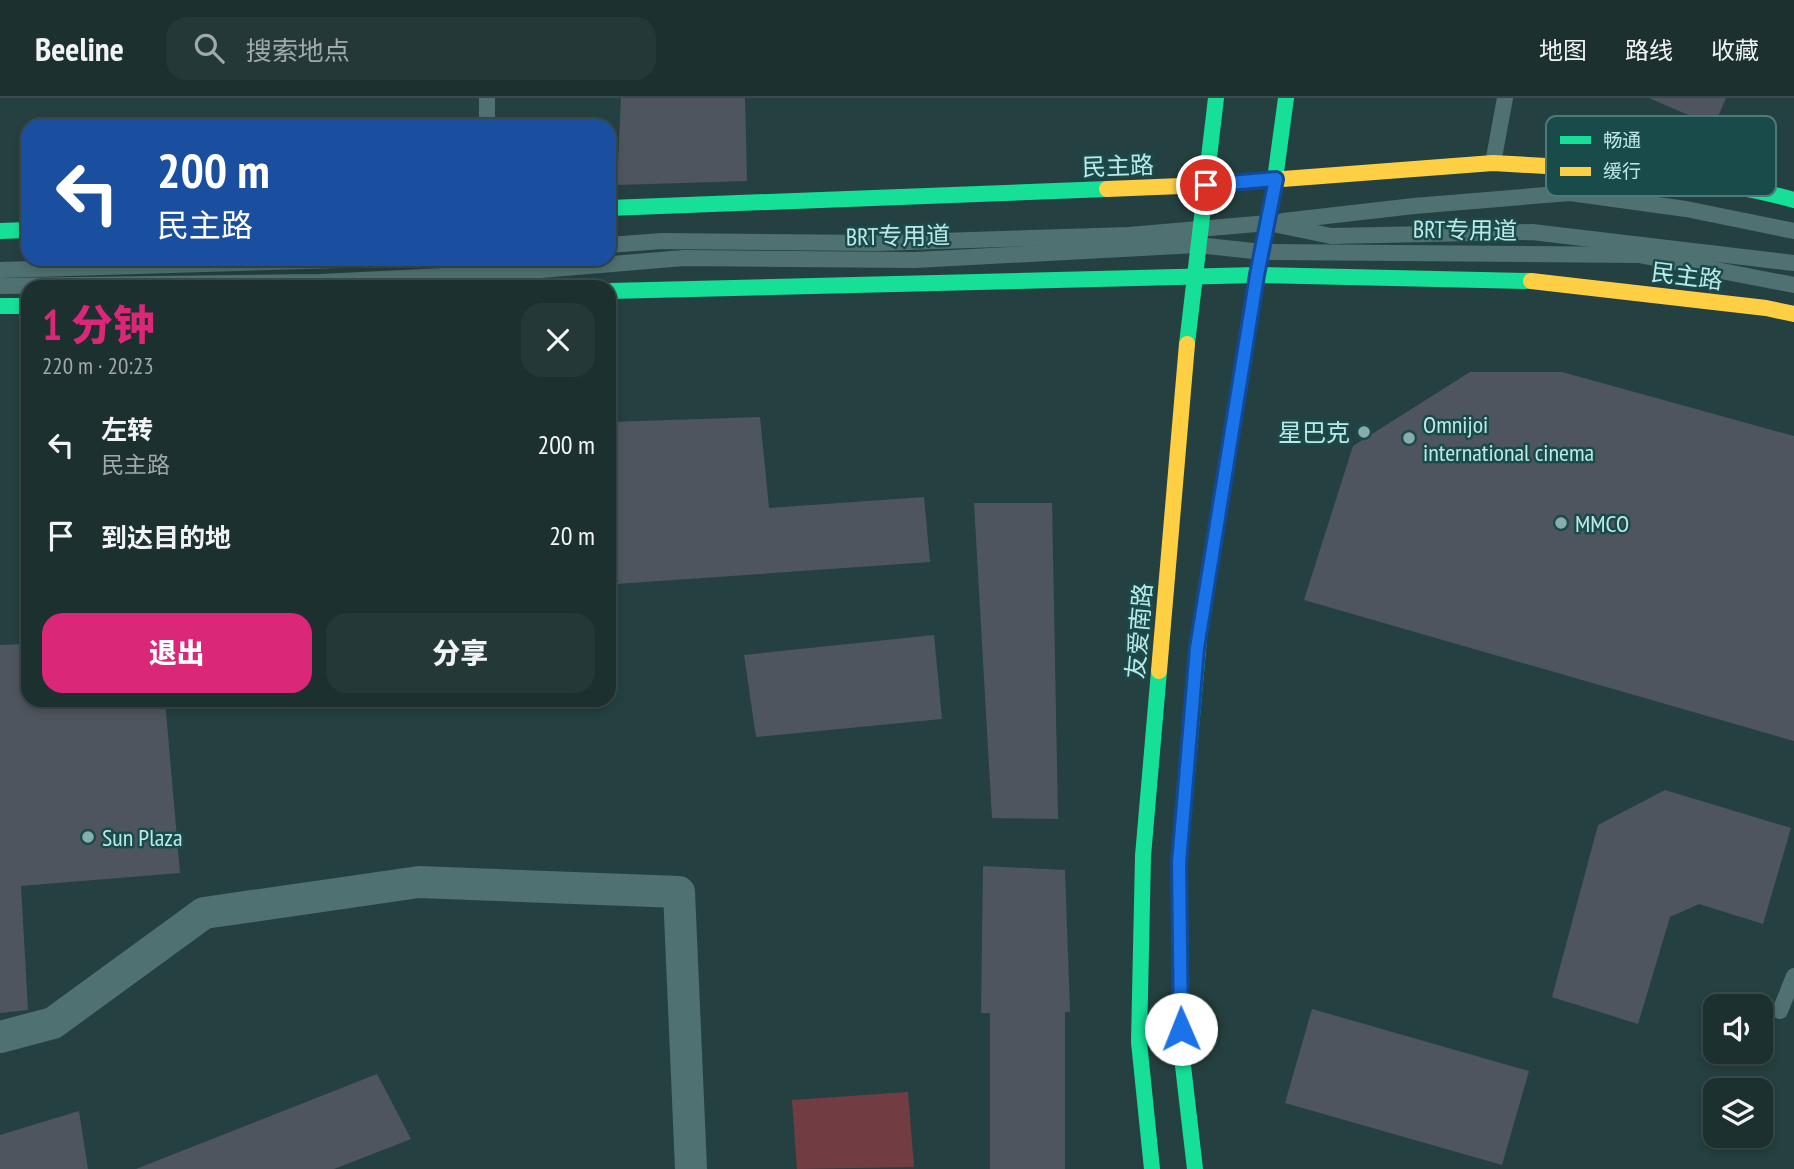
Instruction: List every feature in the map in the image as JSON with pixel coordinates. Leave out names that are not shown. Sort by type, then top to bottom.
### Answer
[{"type":"main road","name":"友爱南路","points":[[1152,1169],[1139,1042],[1143,856],[1193,276],[1216,98]]},
{"type":"main road","points":[[1195,1169],[1182,1057],[1179,863],[1197,648],[1257,275],[1264,252],[1276,179],[1286,98]]},
{"type":"main road","name":"民主路","points":[[616,208],[1206,185],[1493,163],[1546,166]]},
{"type":"main road","name":"民主路","points":[[1776,195],[1794,200]]},
{"type":"main road","points":[[0,231],[21,230]]},
{"type":"main road","name":"民主路","points":[[616,291],[1257,275],[1522,280],[1766,308],[1794,314]]},
{"type":"main road","points":[[0,306],[21,306]]},
{"type":"street","points":[[0,1037],[53,1023],[204,913],[419,883],[679,892],[691,1169]]},
{"type":"lane","points":[[486,98],[486,119]]},
{"type":"lane","points":[[1493,163],[1505,98]]},
{"type":"lane","name":"BRT专用道","points":[[616,263],[684,258],[915,260],[1198,237],[1268,223],[1414,206],[1546,195]]},
{"type":"lane","name":"BRT专用道","points":[[1592,196],[1686,209],[1794,231]]},
{"type":"lane","name":"BRT专用道","points":[[1268,223],[1331,236],[1532,232],[1794,263]]},
{"type":"lane","name":"BRT专用道","points":[[616,244],[662,241],[877,243],[1129,235],[1198,237],[1264,252],[1639,255],[1794,285]]},
{"type":"lane","points":[[0,270],[137,266]]},
{"type":"lane","name":"BRT专用道","points":[[357,280],[581,266]]},
{"type":"lane","name":"BRT专用道","points":[[0,286],[21,286]]},
{"type":"lane","points":[[1780,1011],[1794,976]]},
{"type":"shaded area","points":[[908,1092],[914,1167],[797,1169],[792,1100]]},
{"type":"building","points":[[621,98],[745,98],[747,181],[617,185]]},
{"type":"building","points":[[1649,98],[1726,98],[1718,116],[1691,116]]},
{"type":"building","name":"MMCO","points":[[1470,372],[1562,372],[1794,436],[1794,741],[1304,600],[1353,446]]},
{"type":"building","points":[[760,417],[769,508],[924,497],[930,562],[616,584],[616,422]]},
{"type":"building","points":[[974,503],[1052,503],[1058,819],[992,818]]},
{"type":"building","points":[[934,635],[942,719],[756,737],[744,655]]},
{"type":"building","name":"Sun Plaza","points":[[21,644],[21,707],[166,707],[180,873],[21,886],[28,1010],[0,1013],[0,645]]},
{"type":"building","points":[[1665,790],[1791,828],[1763,924],[1699,904],[1670,917],[1638,1024],[1552,997],[1598,825]]},
{"type":"building","points":[[983,866],[1065,870],[1070,1012],[1065,1012],[1065,1169],[990,1169],[990,1013],[981,1013]]},
{"type":"building","points":[[1312,1009],[1529,1071],[1502,1165],[1285,1103]]},
{"type":"building","points":[[377,1074],[411,1139],[334,1169],[136,1169]]},
{"type":"building","points":[[79,1111],[88,1169],[0,1169],[0,1135]]},
{"type":"traffic: fast","points":[[1187,344],[1216,98]]},
{"type":"traffic: fast","points":[[1273,194],[1286,98]]},
{"type":"traffic: fast","points":[[616,208],[1107,189]]},
{"type":"traffic: fast","points":[[1776,195],[1794,200]]},
{"type":"traffic: fast","points":[[0,231],[21,230]]},
{"type":"traffic: fast","points":[[616,291],[1257,275],[1531,281]]},
{"type":"traffic: fast","points":[[0,306],[21,306]]},
{"type":"traffic: fast","points":[[1195,1169],[1182,1057],[1179,863],[1200,627]]},
{"type":"traffic: fast","points":[[1152,1169],[1139,1042],[1143,856],[1159,671]]},
{"type":"traffic: slow","points":[[1107,189],[1206,185],[1493,163],[1546,166]]},
{"type":"traffic: slow","points":[[1200,627],[1257,275],[1273,194]]},
{"type":"traffic: slow","points":[[1531,281],[1766,308],[1794,314]]},
{"type":"traffic: slow","points":[[1159,671],[1187,344]]},
{"type":"place","name":"星巴克","points":[[1364,432]]},
{"type":"place","name":"Omnijoi international cinema","points":[[1409,438]]},
{"type":"place","name":"MMCO","points":[[1561,523]]},
{"type":"place","name":"Sun Plaza","points":[[88,837]]},
{"type":"route","points":[[1181,1029],[1179,863],[1197,648],[1257,275],[1264,252],[1276,179],[1206,185]]}]
